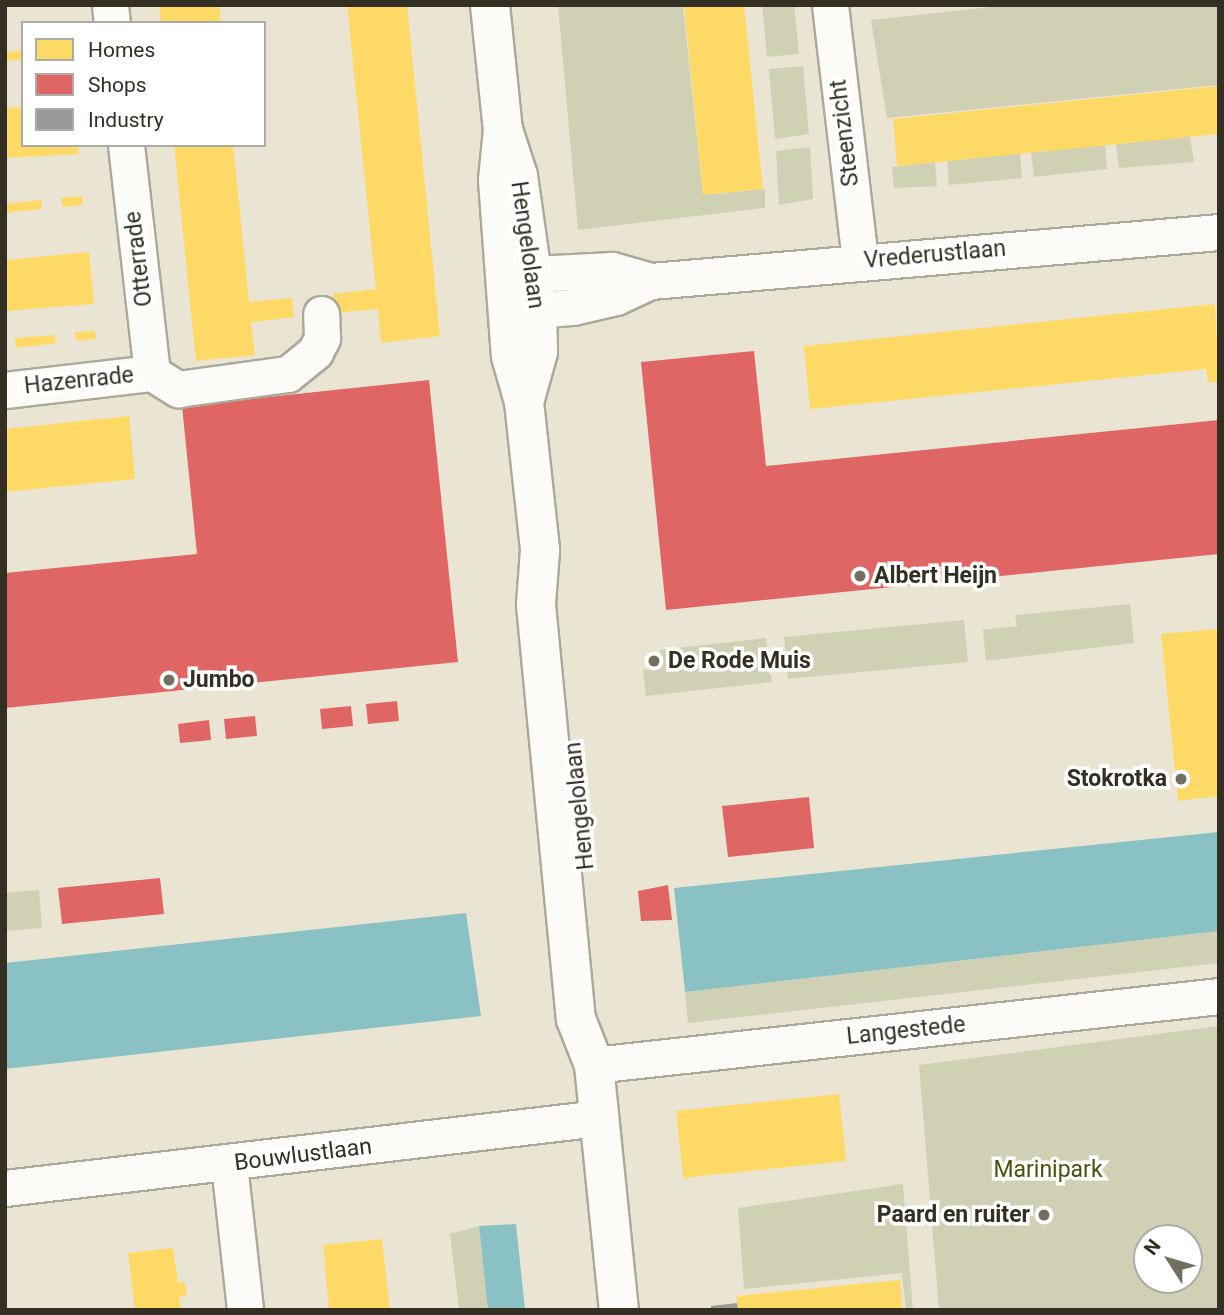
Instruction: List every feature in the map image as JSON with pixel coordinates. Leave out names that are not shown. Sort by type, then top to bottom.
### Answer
[{"type":"street","name":"Hengelolaan","points":[[490,5],[503,130],[518,176],[525,292],[510,356],[524,402],[540,550],[536,605],[576,1019],[594,1065],[619,1310]]},
{"type":"street","name":"Steenzicht","points":[[830,5],[860,262]]},
{"type":"street","name":"Otterrade","points":[[126,147],[152,373]]},
{"type":"street","name":"Vrederustlaan","points":[[525,292],[612,270],[651,281],[1219,232]]},
{"type":"street","points":[[152,373],[178,389],[288,373],[315,352],[322,338],[321,314]]},
{"type":"street","name":"Hazenrade","points":[[5,390],[152,373]]},
{"type":"street","name":"Langestede","points":[[594,1065],[1219,996]]},
{"type":"street","name":"Bouwlustlaan","points":[[5,1188],[229,1164],[599,1118]]},
{"type":"street","points":[[229,1164],[246,1310]]},
{"type":"green space","points":[[558,5],[683,5],[703,195],[765,189],[765,208],[578,230]]},
{"type":"green space","points":[[762,5],[794,5],[799,54],[767,57]]},
{"type":"green space","points":[[1010,5],[1219,5],[1219,85],[887,118],[871,20]]},
{"type":"green space","points":[[803,66],[809,134],[775,139],[769,69]]},
{"type":"green space","points":[[1190,136],[1194,162],[1119,168],[1116,144]]},
{"type":"green space","points":[[1105,145],[1107,169],[1034,177],[1031,152]]},
{"type":"green space","points":[[810,147],[813,199],[779,205],[776,151]]},
{"type":"green space","points":[[1020,153],[1022,178],[949,185],[947,161]]},
{"type":"green space","points":[[935,162],[937,186],[894,188],[892,167]]},
{"type":"green space","points":[[1130,604],[1134,643],[986,661],[983,630],[1017,626],[1015,615]]},
{"type":"green space","points":[[964,620],[968,662],[788,679],[784,637]]},
{"type":"green space","points":[[766,638],[772,682],[646,696],[643,670],[662,668],[660,650]]},
{"type":"green space","points":[[39,890],[42,928],[5,931],[5,893]]},
{"type":"green space","points":[[1219,931],[1219,963],[688,1023],[685,992]]},
{"type":"green space","name":"Marinipark","points":[[1219,1026],[1219,1310],[939,1310],[919,1065]]},
{"type":"green space","points":[[903,1184],[913,1310],[906,1310],[902,1273],[744,1289],[738,1208]]},
{"type":"green space","points":[[479,1226],[488,1310],[459,1310],[450,1234]]},
{"type":"water","points":[[1219,832],[1219,931],[685,992],[674,888]]},
{"type":"water","points":[[466,913],[481,1016],[5,1069],[5,963]]},
{"type":"water","points":[[516,1224],[525,1310],[488,1310],[479,1226]]},
{"type":"building: Homes","points":[[159,5],[219,5],[221,21],[161,21]]},
{"type":"building: Homes","points":[[347,5],[407,5],[440,336],[381,343],[378,309],[335,313],[333,294],[376,289]]},
{"type":"building: Homes","points":[[684,5],[744,5],[763,189],[703,195]]},
{"type":"building: Homes","points":[[21,50],[21,59],[5,61],[5,52]]},
{"type":"building: Homes","points":[[1219,86],[1219,134],[897,166],[893,119]]},
{"type":"building: Homes","points":[[21,107],[21,147],[77,147],[79,154],[5,158],[5,108]]},
{"type":"building: Homes","points":[[174,147],[233,147],[249,302],[292,298],[294,317],[251,322],[255,355],[196,361]]},
{"type":"building: Homes","points":[[82,196],[83,205],[63,207],[61,198]]},
{"type":"building: Homes","points":[[41,200],[42,209],[5,213],[5,204]]},
{"type":"building: Homes","points":[[89,252],[94,304],[5,311],[5,260]]},
{"type":"building: Homes","points":[[1215,304],[1219,381],[1208,383],[1206,369],[810,409],[804,346]]},
{"type":"building: Homes","points":[[95,331],[96,339],[76,341],[75,332]]},
{"type":"building: Homes","points":[[55,335],[56,343],[16,348],[15,338]]},
{"type":"building: Homes","points":[[129,416],[135,479],[5,492],[5,429]]},
{"type":"building: Homes","points":[[1219,629],[1219,796],[1178,801],[1161,634]]},
{"type":"building: Homes","points":[[839,1094],[846,1161],[683,1178],[676,1111]]},
{"type":"building: Homes","points":[[382,1239],[390,1310],[329,1310],[323,1245]]},
{"type":"building: Homes","points":[[173,1248],[178,1283],[185,1282],[187,1296],[179,1297],[181,1310],[135,1310],[128,1253]]},
{"type":"building: Homes","points":[[900,1280],[902,1310],[738,1310],[736,1296]]},
{"type":"building: Shops","points":[[754,351],[766,466],[1219,420],[1219,554],[666,610],[641,362]]},
{"type":"building: Shops","points":[[429,380],[458,662],[5,708],[5,573],[197,554],[182,406]]},
{"type":"building: Shops","points":[[397,701],[399,721],[368,724],[366,704]]},
{"type":"building: Shops","points":[[351,706],[353,726],[322,729],[320,709]]},
{"type":"building: Shops","points":[[255,716],[257,736],[226,739],[224,719]]},
{"type":"building: Shops","points":[[209,720],[211,740],[180,743],[178,724]]},
{"type":"building: Shops","points":[[809,797],[814,848],[728,857],[722,806]]},
{"type":"building: Shops","points":[[160,878],[164,914],[62,924],[58,888]]},
{"type":"building: Shops","points":[[668,885],[672,920],[641,921],[638,891]]},
{"type":"building: Industry","points":[[737,1303],[738,1310],[711,1310],[711,1306]]},
{"type":"place","name":"Albert Heijn","points":[[860,576]]},
{"type":"place","name":"De Rode Muis","points":[[654,661]]},
{"type":"place","name":"Jumbo","points":[[169,680]]},
{"type":"place","name":"Stokrotka","points":[[1181,779]]},
{"type":"place","name":"Paard en ruiter","points":[[1044,1215]]}]
